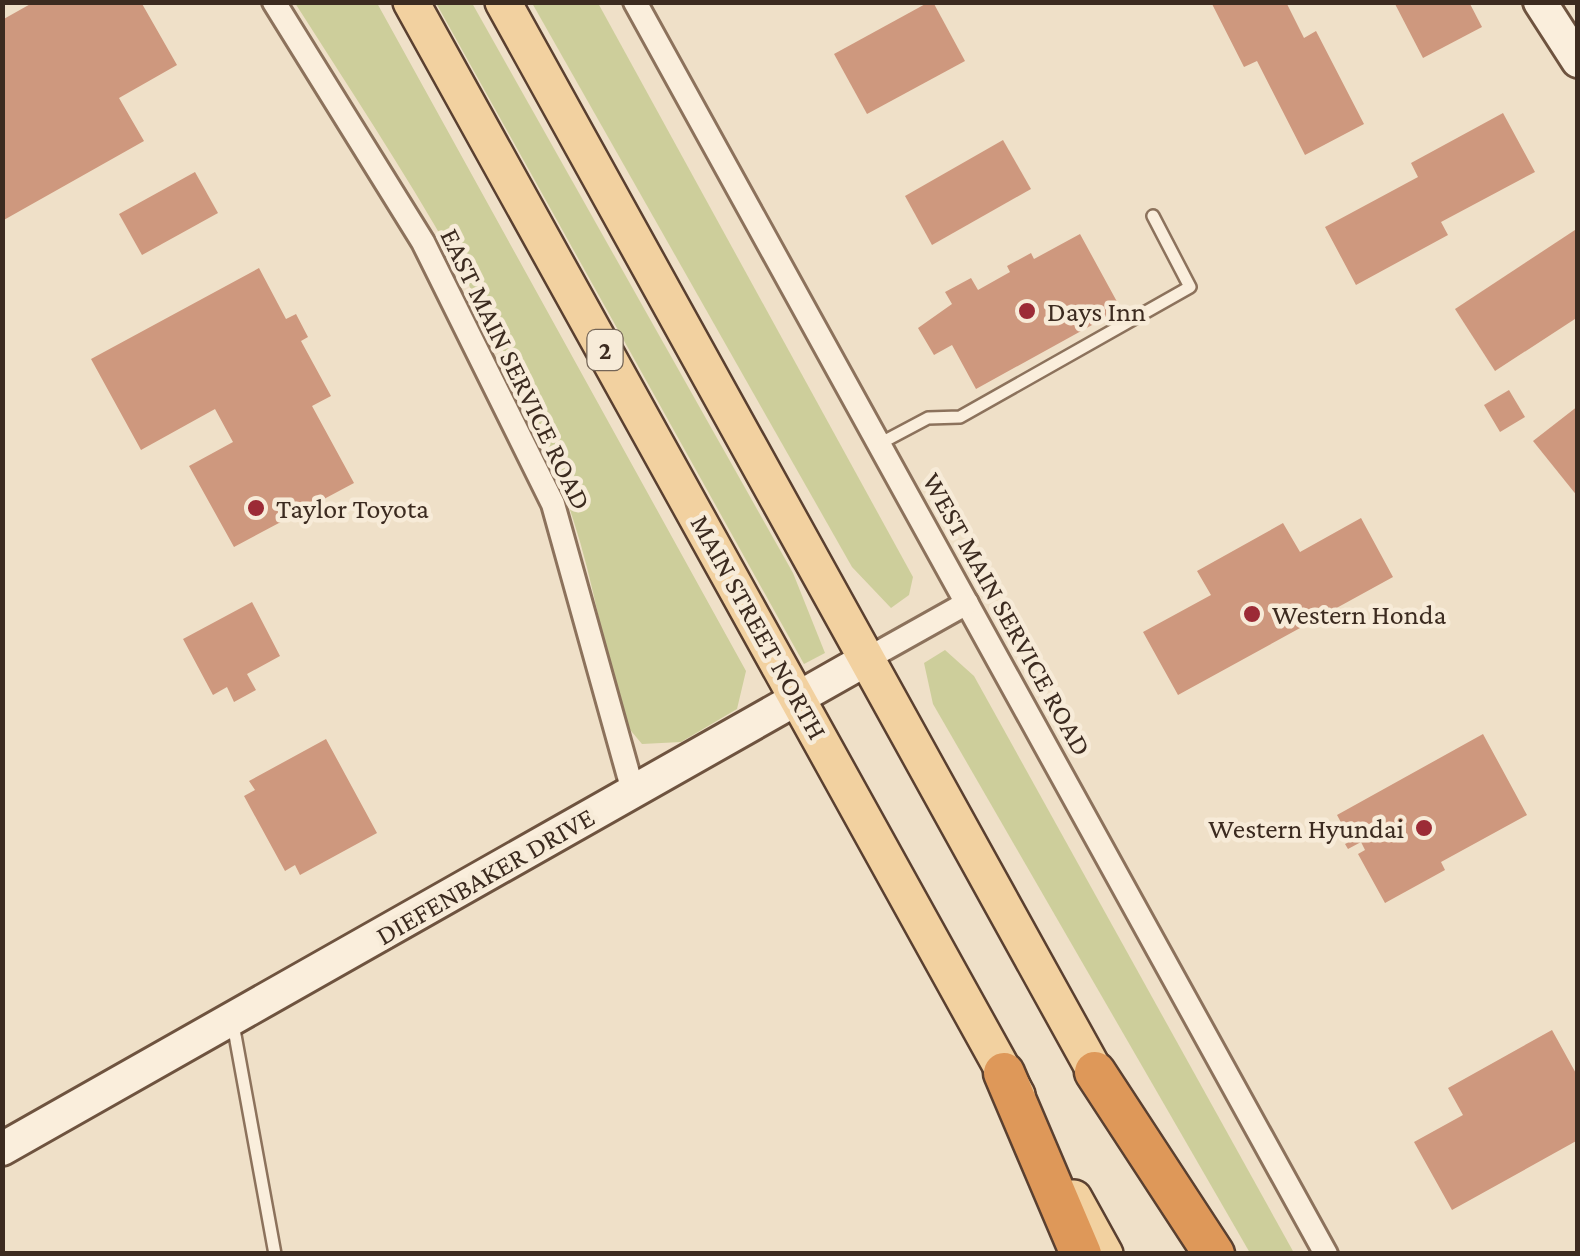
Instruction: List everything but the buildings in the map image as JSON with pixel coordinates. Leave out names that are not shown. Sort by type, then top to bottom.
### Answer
[{"type":"highway","points":[[1004,1072],[1082,1254]]},
{"type":"highway","points":[[1096,1072],[1214,1254]]},
{"type":"main road","name":"MAIN STREET NORTH","points":[[411,2],[1105,1254]]},
{"type":"main road","points":[[503,2],[1196,1254]]},
{"type":"street","name":"EAST MAIN SERVICE ROAD","points":[[274,2],[424,242],[552,504],[633,791]]},
{"type":"street","name":"WEST MAIN SERVICE ROAD","points":[[636,2],[1326,1254]]},
{"type":"street","points":[[1540,2],[1576,55]]},
{"type":"street","name":"DIEFENBAKER DRIVE","points":[[2,1149],[967,603]]},
{"type":"lane","points":[[879,444],[928,418],[960,417],[1190,287],[1153,216]]},
{"type":"lane","points":[[232,1020],[275,1254]]},
{"type":"green space","points":[[295,3],[377,3],[746,671],[737,709],[681,742],[642,744],[621,719],[573,519],[519,383],[413,189]]},
{"type":"green space","points":[[436,3],[472,3],[793,573],[825,653],[804,664]]},
{"type":"green space","points":[[532,3],[598,3],[913,577],[909,595],[891,608],[852,567]]},
{"type":"green space","points":[[945,650],[974,676],[1294,1253],[1250,1253],[933,704],[924,663]]},
{"type":"place","name":"Days Inn","points":[[1027,311]]},
{"type":"place","name":"Taylor Toyota","points":[[256,508]]},
{"type":"place","name":"Western Honda","points":[[1252,614]]},
{"type":"place","name":"Western Hyundai","points":[[1424,828]]}]
